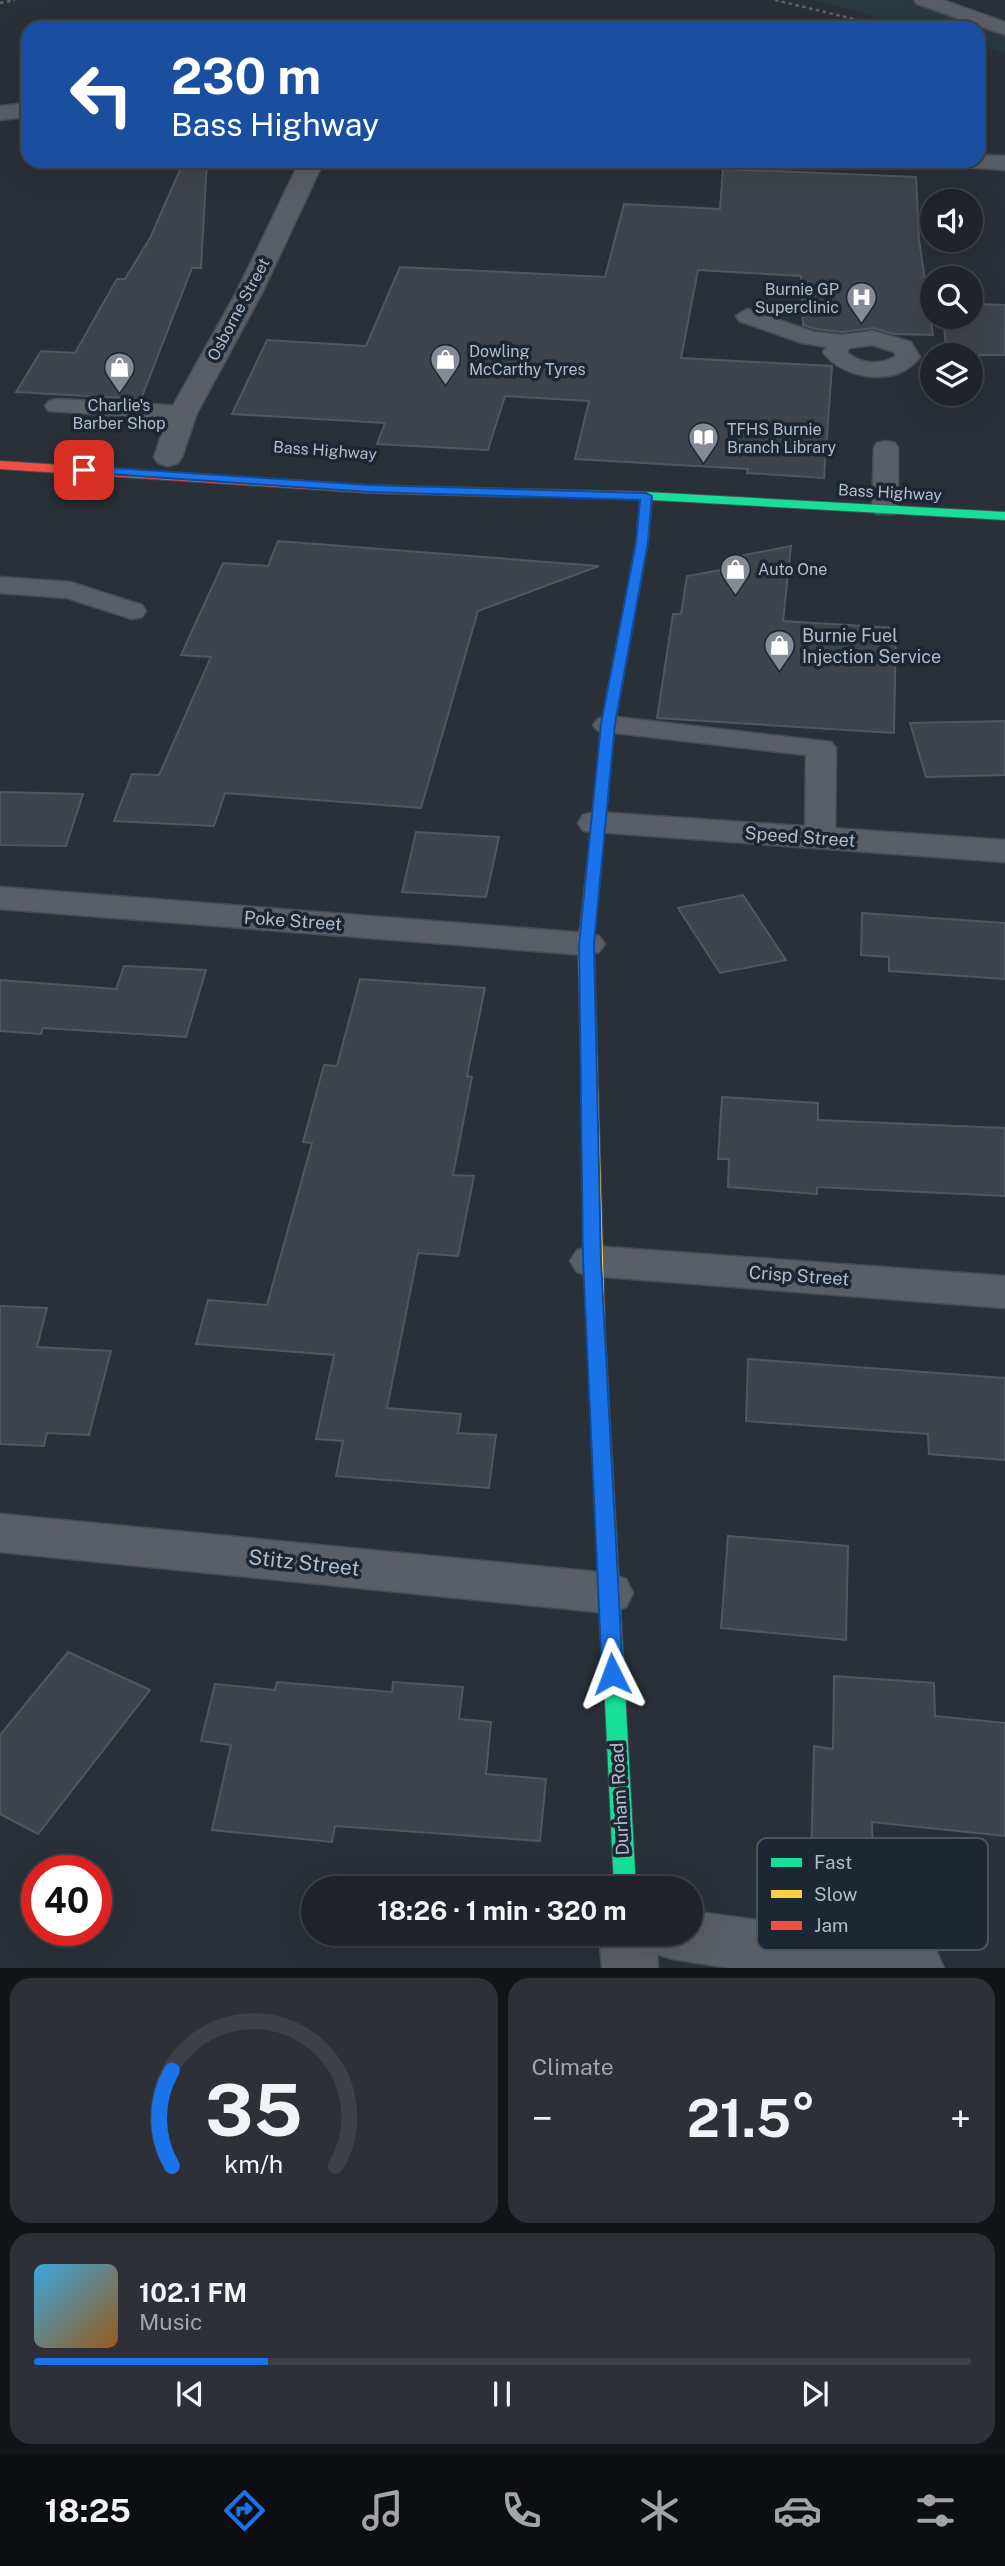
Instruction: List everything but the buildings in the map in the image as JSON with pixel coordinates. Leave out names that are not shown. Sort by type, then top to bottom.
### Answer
[{"type":"main road","points":[[0,451],[112,455]]},
{"type":"main road","name":"Bass Highway","points":[[0,466],[369,489],[646,496],[1005,516]]},
{"type":"main road","name":"Bass Highway","points":[[400,473],[646,496]]},
{"type":"main road","name":"Durham Road","points":[[624,1876],[592,1261],[586,944],[608,724],[642,542],[646,496]]},
{"type":"street","points":[[924,0],[983,21]]},
{"type":"street","points":[[985,22],[1005,29]]},
{"type":"street","points":[[0,113],[21,111]]},
{"type":"street","points":[[985,162],[1005,163]]},
{"type":"street","name":"Osborne Street","points":[[167,457],[183,413],[249,293],[309,168]]},
{"type":"street","name":"Speed Street","points":[[596,824],[1005,851]]},
{"type":"street","name":"Poke Street","points":[[0,898],[586,944]]},
{"type":"street","name":"Crisp Street","points":[[592,1261],[1005,1292]]},
{"type":"street","name":"Stitz Street","points":[[0,1533],[608,1593]]},
{"type":"street","points":[[703,1938],[757,1946]]},
{"type":"street","points":[[628,1946],[630,1968]]},
{"type":"street","points":[[787,1950],[916,1968]]},
{"type":"lane","points":[[747,316],[810,338],[842,342]]},
{"type":"lane","points":[[57,406],[183,413]]},
{"type":"lane","points":[[885,509],[886,448]]},
{"type":"lane","points":[[0,585],[70,590],[132,611]]},
{"type":"lane","points":[[608,724],[821,748],[820,838]]},
{"type":"path","points":[[0,3],[15,0]]},
{"type":"path","points":[[775,0],[862,21]]},
{"type":"green space","points":[[814,0],[907,0],[964,21],[892,21]]},
{"type":"green space","points":[[985,29],[1005,36],[1005,53],[985,48]]},
{"type":"traffic: fast","points":[[521,493],[646,496],[1005,516]]},
{"type":"traffic: fast","points":[[596,846],[608,725],[642,542],[646,496]]},
{"type":"traffic: fast","points":[[596,1329],[624,1876]]},
{"type":"traffic: slow","points":[[596,846],[586,944],[596,1329]]},
{"type":"traffic: jam","points":[[0,465],[369,489],[521,493]]},
{"type":"place","name":"Burnie GP Superclinic","points":[[862,325]]},
{"type":"place","name":"Dowling McCarthy Tyres","points":[[446,387]]},
{"type":"place","name":"Charlie's Barber Shop","points":[[119,395]]},
{"type":"place","name":"TFHS Burnie Branch Library","points":[[704,465]]},
{"type":"place","name":"Auto One","points":[[735,596]]},
{"type":"place","name":"Burnie Fuel Injection Service","points":[[779,673]]},
{"type":"route","points":[[84,470],[369,489],[646,496],[642,542],[608,724],[586,944],[592,1261],[612,1674]]}]
